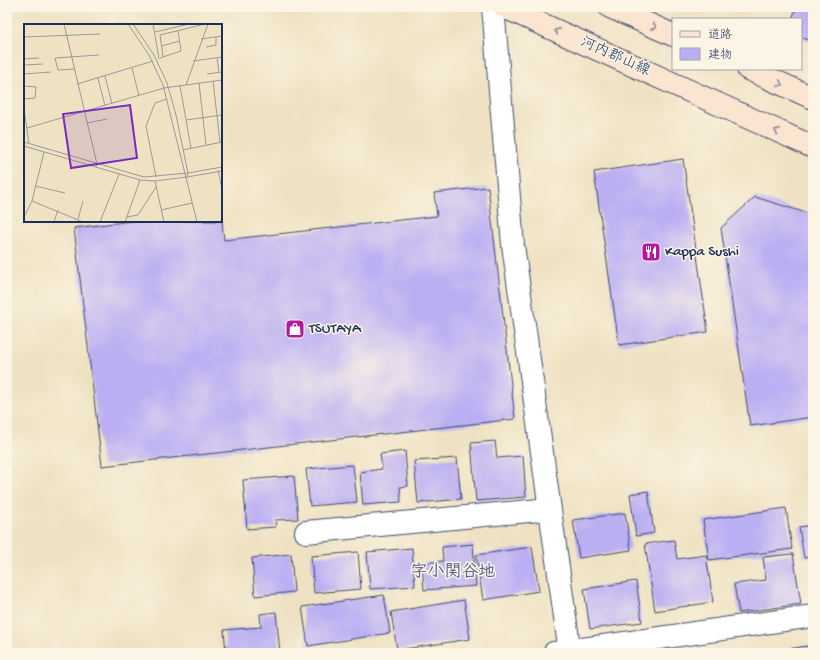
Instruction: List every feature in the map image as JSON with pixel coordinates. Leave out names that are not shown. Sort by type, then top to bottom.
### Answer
[{"type":"main road","name":"河内郡山線","points":[[504,7],[813,147]]},
{"type":"main road","points":[[610,7],[672,35]]},
{"type":"main road","points":[[750,70],[813,98]]},
{"type":"street","points":[[493,7],[513,246],[550,509],[565,652],[813,616]]},
{"type":"street","points":[[306,532],[550,509]]},
{"type":"building","points":[[797,7],[813,7],[813,42],[802,37],[802,18],[792,18]]},
{"type":"building","name":"Kappa Sushi","points":[[683,159],[708,332],[619,345],[594,172]]},
{"type":"building","name":"TSUTAYA","points":[[488,187],[515,419],[102,466],[74,228],[124,222],[222,221],[224,240],[437,216],[434,193]]},
{"type":"building","points":[[755,197],[813,215],[813,417],[750,426],[721,228]]},
{"type":"building","points":[[495,441],[497,458],[523,456],[526,497],[476,501],[471,443]]},
{"type":"building","points":[[405,451],[408,486],[400,487],[401,502],[363,505],[360,472],[382,469],[380,454]]},
{"type":"building","points":[[457,458],[461,499],[418,503],[414,461]]},
{"type":"building","points":[[353,465],[357,502],[310,506],[306,469]]},
{"type":"building","points":[[294,476],[298,519],[275,520],[276,527],[247,529],[243,480]]},
{"type":"building","points":[[648,491],[654,533],[636,536],[630,494]]},
{"type":"building","points":[[786,508],[792,549],[709,560],[703,520]]},
{"type":"building","points":[[625,513],[631,550],[579,558],[573,520]]},
{"type":"building","points":[[813,525],[813,556],[804,558],[799,527]]},
{"type":"building","points":[[674,540],[677,559],[706,555],[713,602],[655,611],[645,544]]},
{"type":"building","points":[[473,544],[476,586],[424,590],[422,563],[443,561],[442,547]]},
{"type":"building","points":[[532,547],[539,591],[483,600],[476,555]]},
{"type":"building","points":[[412,548],[415,586],[370,589],[367,552]]},
{"type":"building","points":[[358,552],[361,589],[314,593],[311,556]]},
{"type":"building","points":[[291,554],[294,592],[255,596],[252,558]]},
{"type":"building","points":[[793,554],[801,604],[739,613],[734,584],[766,580],[763,557]]},
{"type":"building","points":[[636,581],[642,622],[590,629],[584,589]]},
{"type":"building","points":[[384,595],[390,633],[308,646],[302,607]]},
{"type":"building","points":[[464,600],[470,639],[397,650],[391,612]]},
{"type":"building","points":[[276,612],[280,653],[226,653],[224,630],[261,627],[260,614]]},
{"type":"building","points":[[813,645],[813,653],[769,653],[769,652]]},
{"type":"place","name":"Kappa Sushi","points":[[651,252]]},
{"type":"place","name":"TSUTAYA","points":[[295,329]]},
{"type":"district","name":"字小関谷地","points":[[453,573]]}]
